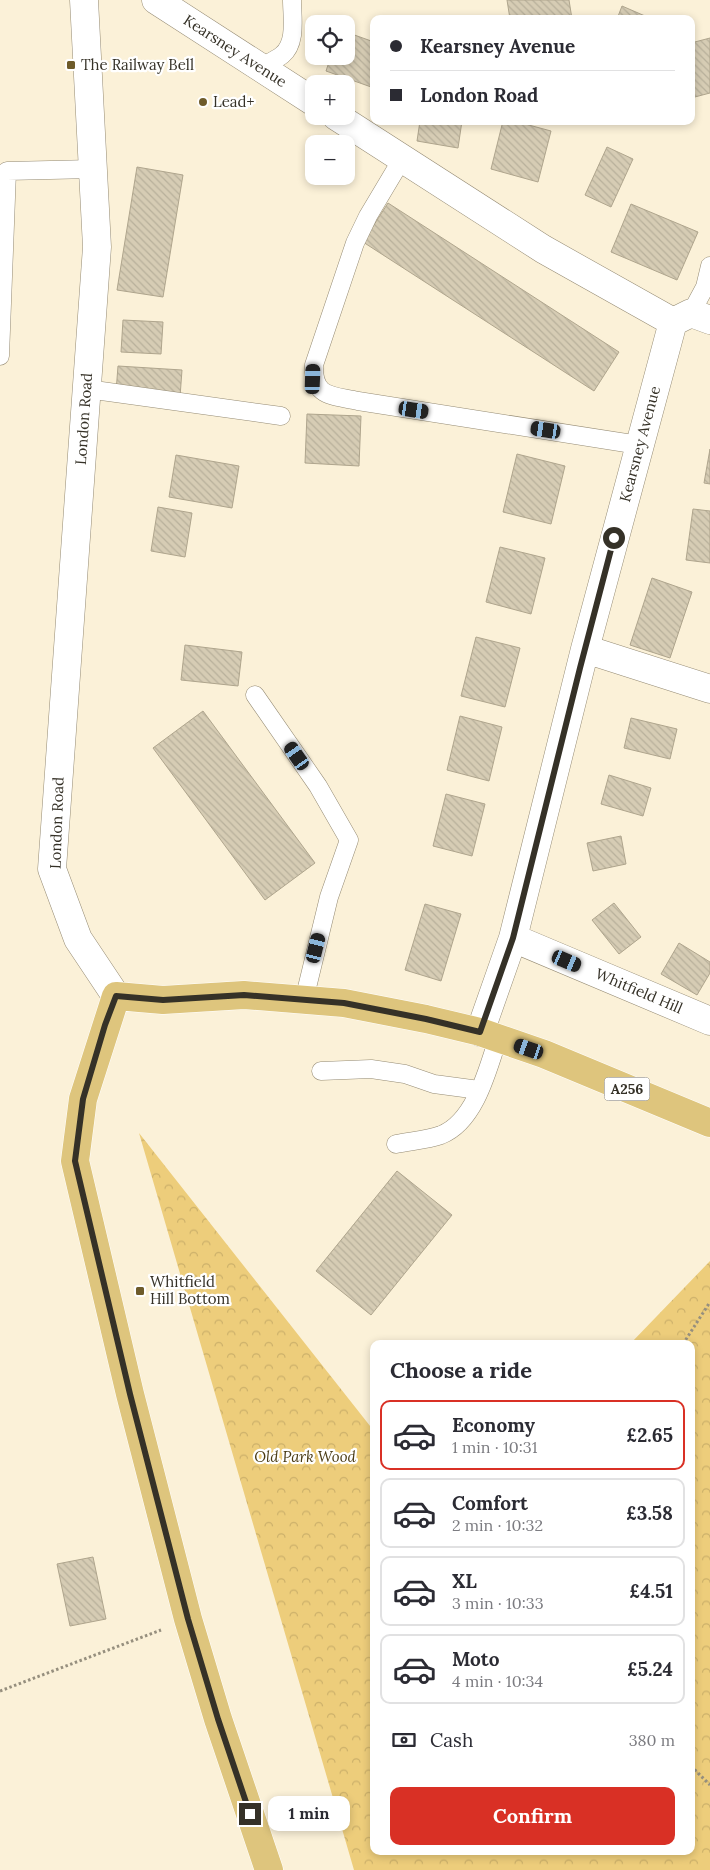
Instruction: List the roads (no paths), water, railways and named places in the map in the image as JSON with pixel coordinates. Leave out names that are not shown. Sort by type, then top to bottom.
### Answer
[{"type":"main road","name":"A256","points":[[116,996],[163,1000],[244,995],[344,1003],[426,1019],[489,1035],[544,1054],[710,1124]]},
{"type":"main road","points":[[116,996],[105,1025],[83,1099],[75,1161],[130,1394],[188,1619],[218,1719],[269,1870]]},
{"type":"street","name":"London Road","points":[[84,0],[97,247],[52,869],[78,939],[116,996]]},
{"type":"street","name":"Kearsney Avenue","points":[[156,0],[305,96]]},
{"type":"street","points":[[350,125],[543,249],[691,318]]},
{"type":"street","name":"Kearsney Avenue","points":[[489,1035],[585,649],[639,445],[691,318]]},
{"type":"street","points":[[585,649],[710,689]]},
{"type":"street","name":"Whitfield Hill","points":[[513,938],[710,1021]]},
{"type":"lane","points":[[261,67],[284,54],[290,45],[292,0]]},
{"type":"lane","points":[[402,160],[368,216],[355,243],[314,365],[313,379],[318,389],[331,395],[358,401],[639,445]]},
{"type":"lane","points":[[0,356],[6,171],[93,169]]},
{"type":"lane","points":[[691,318],[705,288],[710,266]]},
{"type":"lane","points":[[86,389],[281,416]]},
{"type":"lane","points":[[255,695],[318,786],[349,840],[329,897],[304,1000]]},
{"type":"lane","points":[[396,1144],[442,1135],[460,1122],[485,1079],[489,1035]]},
{"type":"lane","points":[[321,1071],[371,1068],[405,1074],[434,1084],[479,1090]]},
{"type":"place","name":"The Railway Bell","points":[[71,65]]},
{"type":"place","name":"Lead+","points":[[203,102]]},
{"type":"place","name":"Whitfield Hill Bottom","points":[[140,1291]]},
{"type":"park label","name":"Old Park Wood","points":[[305,1457]]}]
